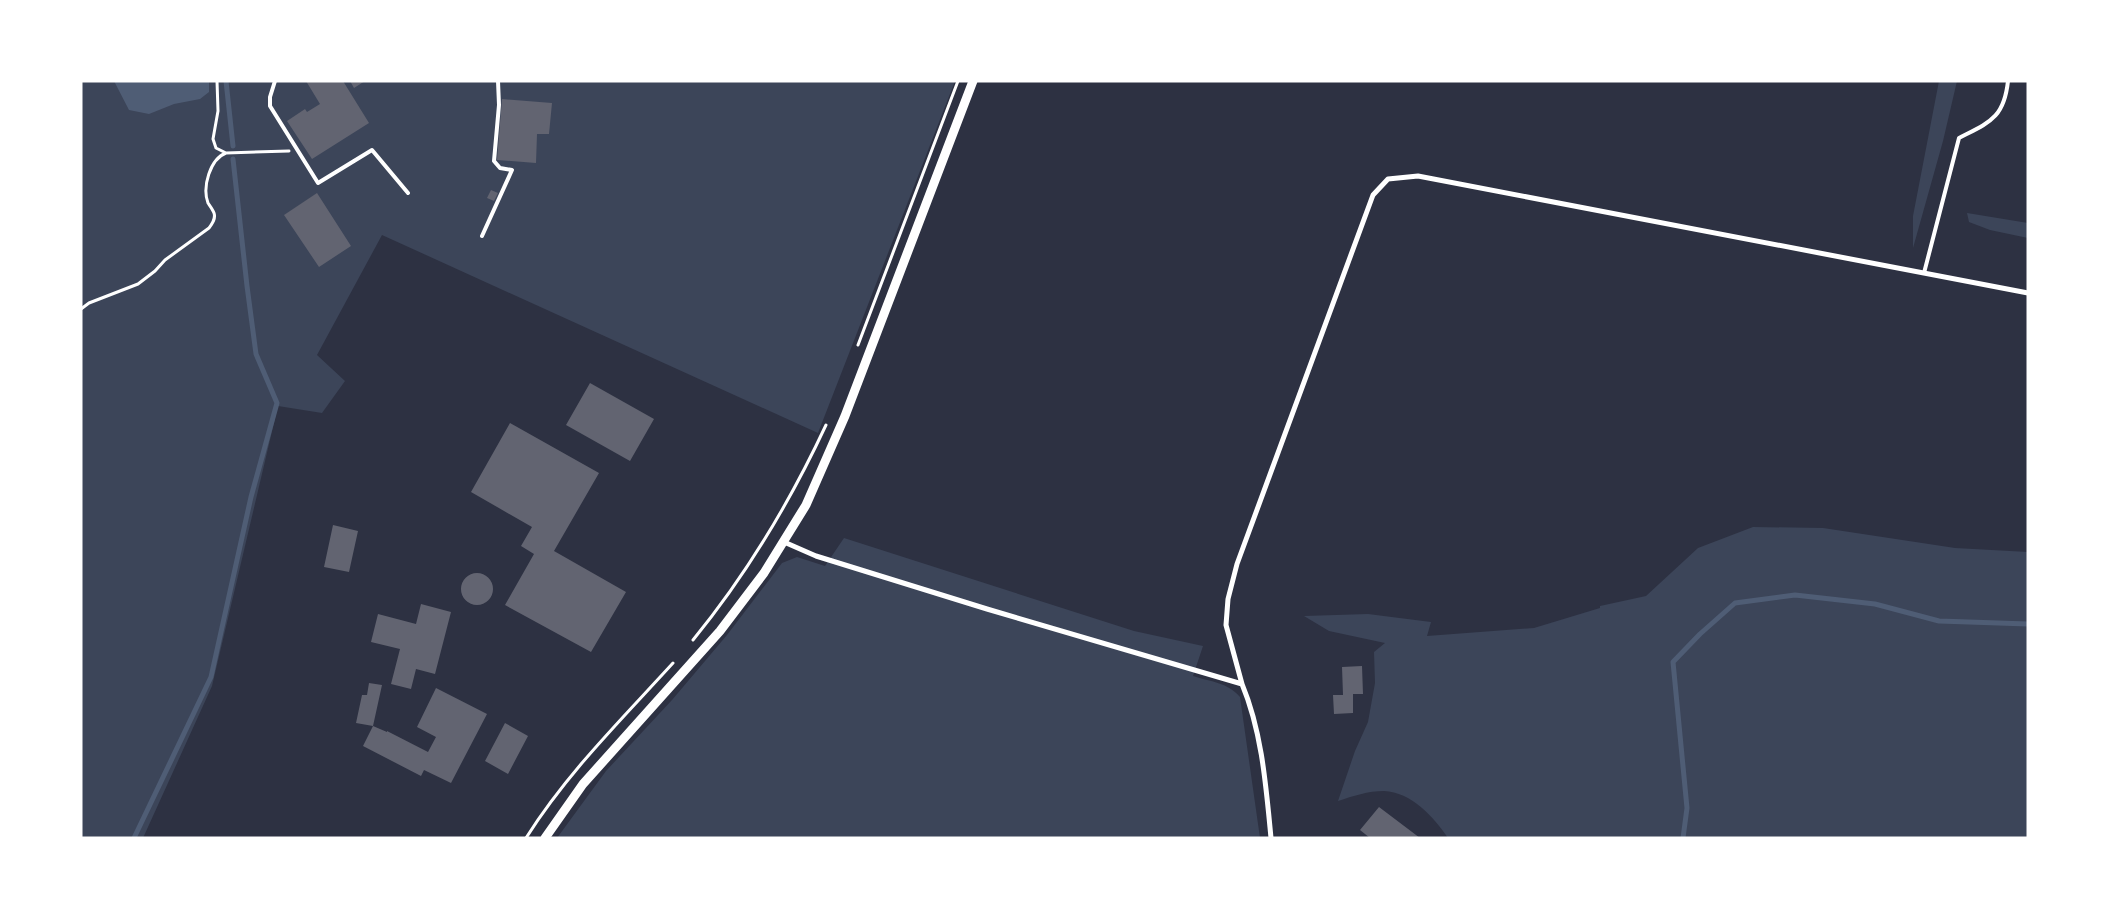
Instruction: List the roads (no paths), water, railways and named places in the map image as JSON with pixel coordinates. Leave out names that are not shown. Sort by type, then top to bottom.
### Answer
[{"type":"street","points":[[545,838],[583,784],[720,631],[784,542],[806,505],[831,449],[973,81]]},
{"type":"street","points":[[1272,838],[1262,759],[1247,697],[1226,626],[1228,599],[1237,564],[1373,195],[1388,179],[1418,176],[2028,293]]},
{"type":"street","points":[[784,542],[816,556],[1242,684]]},
{"type":"lane","points":[[274,81],[270,106],[318,183],[372,150],[408,193]]},
{"type":"lane","points":[[482,236],[512,170],[500,168],[494,161],[499,105],[498,81]]},
{"type":"lane","points":[[1924,273],[1959,138],[1998,115],[2006,99],[2008,81]]},
{"type":"waterway","points":[[226,81],[233,146]]},
{"type":"waterway","points":[[134,838],[211,677],[251,497],[277,403],[256,354],[233,159]]},
{"type":"waterway","points":[[1683,838],[1687,808],[1673,662],[1700,634],[1735,603],[1795,595],[1875,604],[1939,621],[2028,624]]}]
